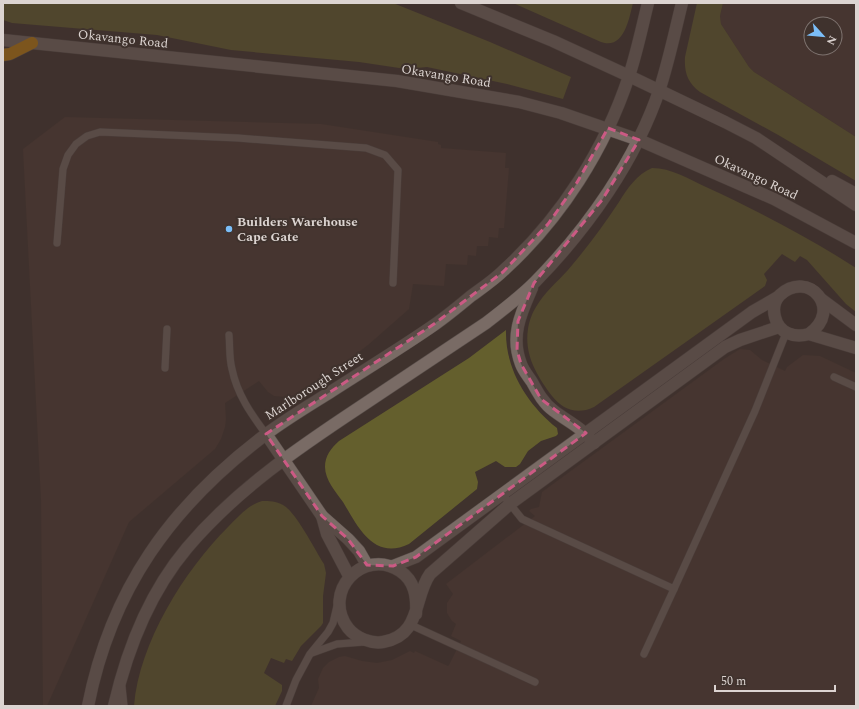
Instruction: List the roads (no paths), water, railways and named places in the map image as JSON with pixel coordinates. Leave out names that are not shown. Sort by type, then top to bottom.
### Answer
[{"type":"highway","points":[[3,55],[10,54],[32,43]]},
{"type":"street","name":"Okavango Road","points":[[461,3],[553,41],[660,90],[756,138],[856,206]]},
{"type":"street","name":"Marlborough Street","points":[[88,706],[104,648],[128,590],[142,565],[168,527],[189,503],[216,476],[266,434],[434,324],[503,272],[548,224],[576,186],[608,128],[629,76],[648,3]]},
{"type":"street","points":[[114,706],[122,674],[133,642],[166,577],[186,549],[220,512],[249,486],[283,459],[486,323],[534,283],[563,251],[597,207],[639,140],[660,90],[682,3]]},
{"type":"street","name":"Okavango Road","points":[[3,40],[397,81],[519,102],[561,113],[639,140],[774,199],[856,243]]},
{"type":"street","points":[[756,138],[856,194]]},
{"type":"street","points":[[534,283],[519,316],[517,327],[517,350],[521,364],[541,398],[553,410],[576,424],[594,443]]},
{"type":"street","points":[[413,619],[417,600],[413,586],[405,574],[393,566],[380,564],[367,565],[349,576],[342,589],[339,600],[340,611],[344,622],[351,631],[360,638],[371,642],[382,642],[393,639],[403,633],[413,619],[424,582],[430,574],[506,499],[586,433],[752,312],[778,297],[786,290],[795,286],[800,286],[815,292],[821,299],[856,325]]},
{"type":"street","points":[[778,297],[774,312],[776,320],[783,330],[793,336],[809,334],[817,328],[822,319],[824,309],[821,299]]},
{"type":"street","points":[[393,566],[416,557],[594,443],[725,347],[740,340],[783,330]]},
{"type":"street","points":[[809,334],[856,348]]},
{"type":"street","points":[[266,434],[322,516],[348,539],[359,551],[367,565]]},
{"type":"street","points":[[322,516],[327,534],[349,576]]},
{"type":"lane","points":[[57,244],[63,169],[68,156],[76,144],[87,136],[100,132],[108,132],[238,138],[366,148],[385,155],[398,170],[393,283]]},
{"type":"lane","points":[[165,368],[168,330]]},
{"type":"lane","points":[[644,654],[755,411],[783,330]]},
{"type":"lane","points":[[229,334],[232,368],[237,387],[248,409],[266,434]]},
{"type":"lane","points":[[834,377],[856,387]]},
{"type":"lane","points":[[506,499],[522,519],[674,589]]},
{"type":"lane","points":[[286,706],[296,680],[310,654],[328,632],[333,623],[339,600]]},
{"type":"lane","points":[[413,619],[535,682]]},
{"type":"lane","points":[[310,654],[337,644],[371,642]]},
{"type":"lane","points":[[122,674],[124,706]]},
{"type":"place","name":"Builders Warehouse Cape Gate","points":[[229,229]]}]
